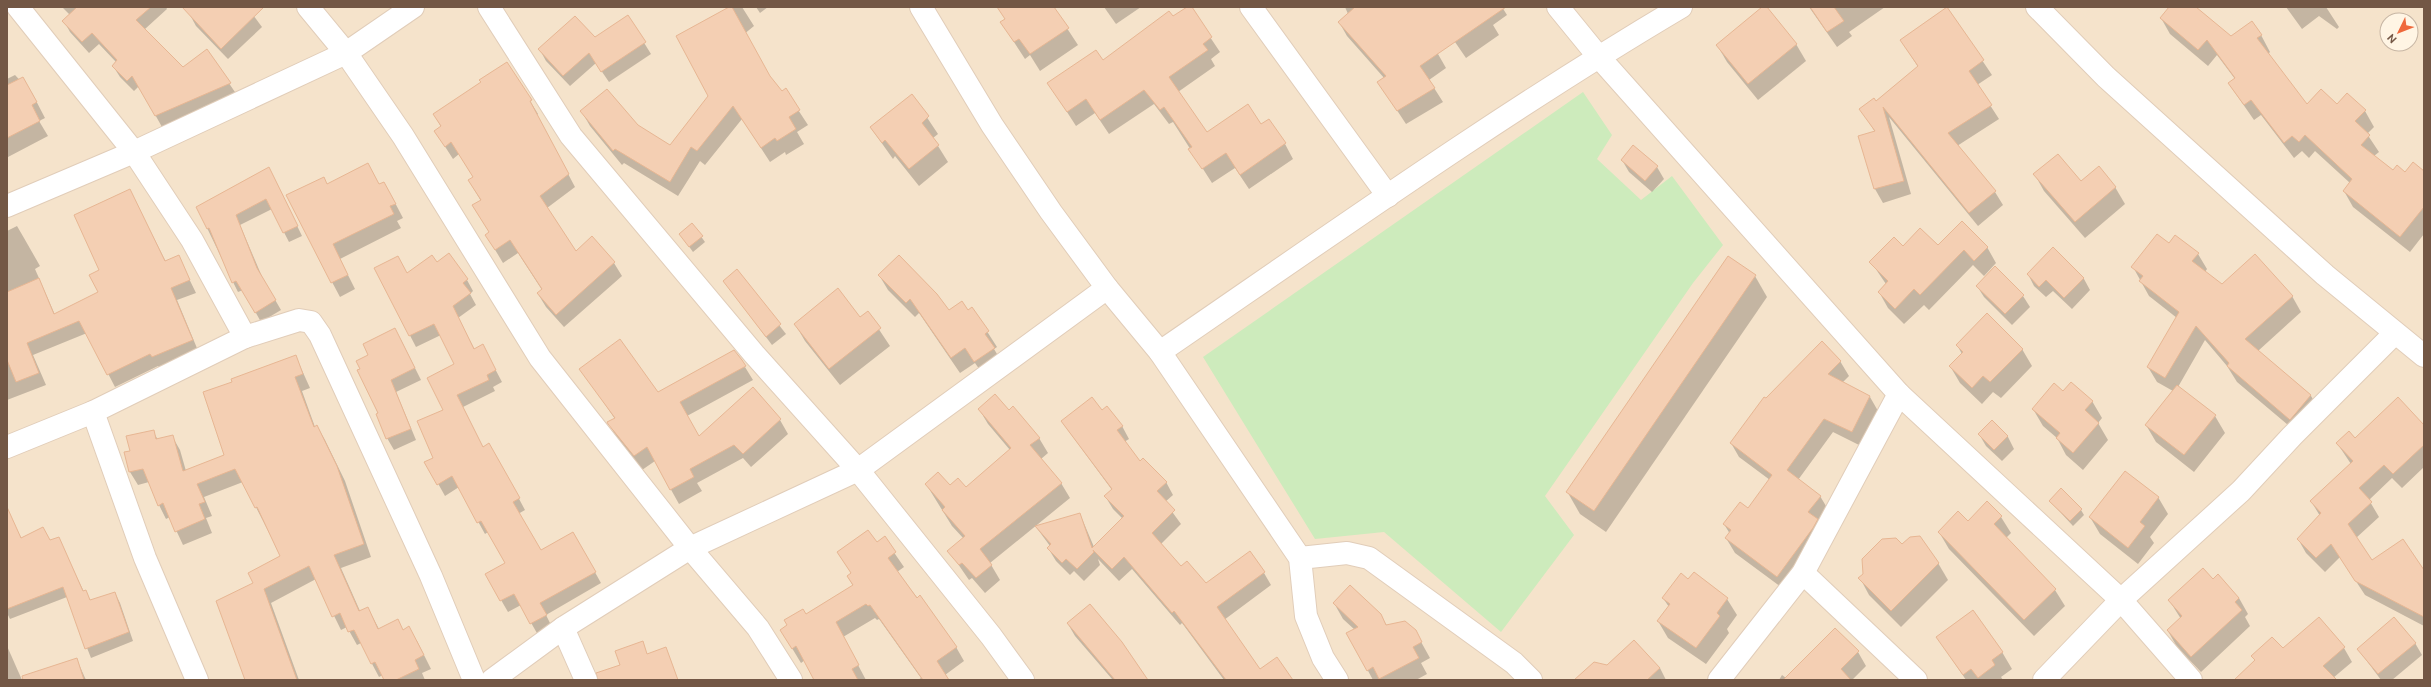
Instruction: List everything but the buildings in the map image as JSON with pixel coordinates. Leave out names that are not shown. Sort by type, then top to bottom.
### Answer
[{"type":"street","points":[[18,7],[134,152],[192,240],[245,337]]},
{"type":"street","points":[[308,7],[346,53],[403,136],[540,358],[690,548],[758,628],[791,680]]},
{"type":"street","points":[[7,206],[134,152],[346,53],[413,7]]},
{"type":"street","points":[[489,7],[571,136],[754,354],[858,470],[991,636],[1023,680]]},
{"type":"street","points":[[921,7],[992,126],[1051,212],[1107,288],[1160,352],[1300,558],[1306,616],[1324,658],[1337,680]]},
{"type":"street","points":[[1251,7],[1388,196]]},
{"type":"street","points":[[1558,7],[1598,56],[1899,394],[2121,600],[2191,680]]},
{"type":"street","points":[[1160,352],[1388,196],[1598,56],[1681,7]]},
{"type":"street","points":[[2037,7],[2106,77],[2325,276],[2424,356]]},
{"type":"street","points":[[492,680],[563,628],[690,548],[858,470],[1107,288]]},
{"type":"street","points":[[7,447],[93,412],[245,337],[299,320],[311,322],[320,335],[431,576],[474,680]]},
{"type":"street","points":[[2044,680],[2121,600],[2241,491],[2395,333]]},
{"type":"street","points":[[1719,680],[1803,573],[1899,394]]},
{"type":"street","points":[[93,412],[145,558],[197,680]]},
{"type":"street","points":[[1300,558],[1347,553],[1369,558],[1514,662],[1531,680]]},
{"type":"street","points":[[1803,573],[1916,680]]},
{"type":"street","points":[[563,628],[586,680]]},
{"type":"shaded area","points":[[7,7],[2424,7],[2424,680],[7,680]]},
{"type":"green space","points":[[1583,92],[1612,135],[1597,159],[1641,200],[1672,176],[1723,245],[1693,283],[1545,496],[1574,535],[1501,632],[1384,532],[1315,539],[1203,357]]}]
